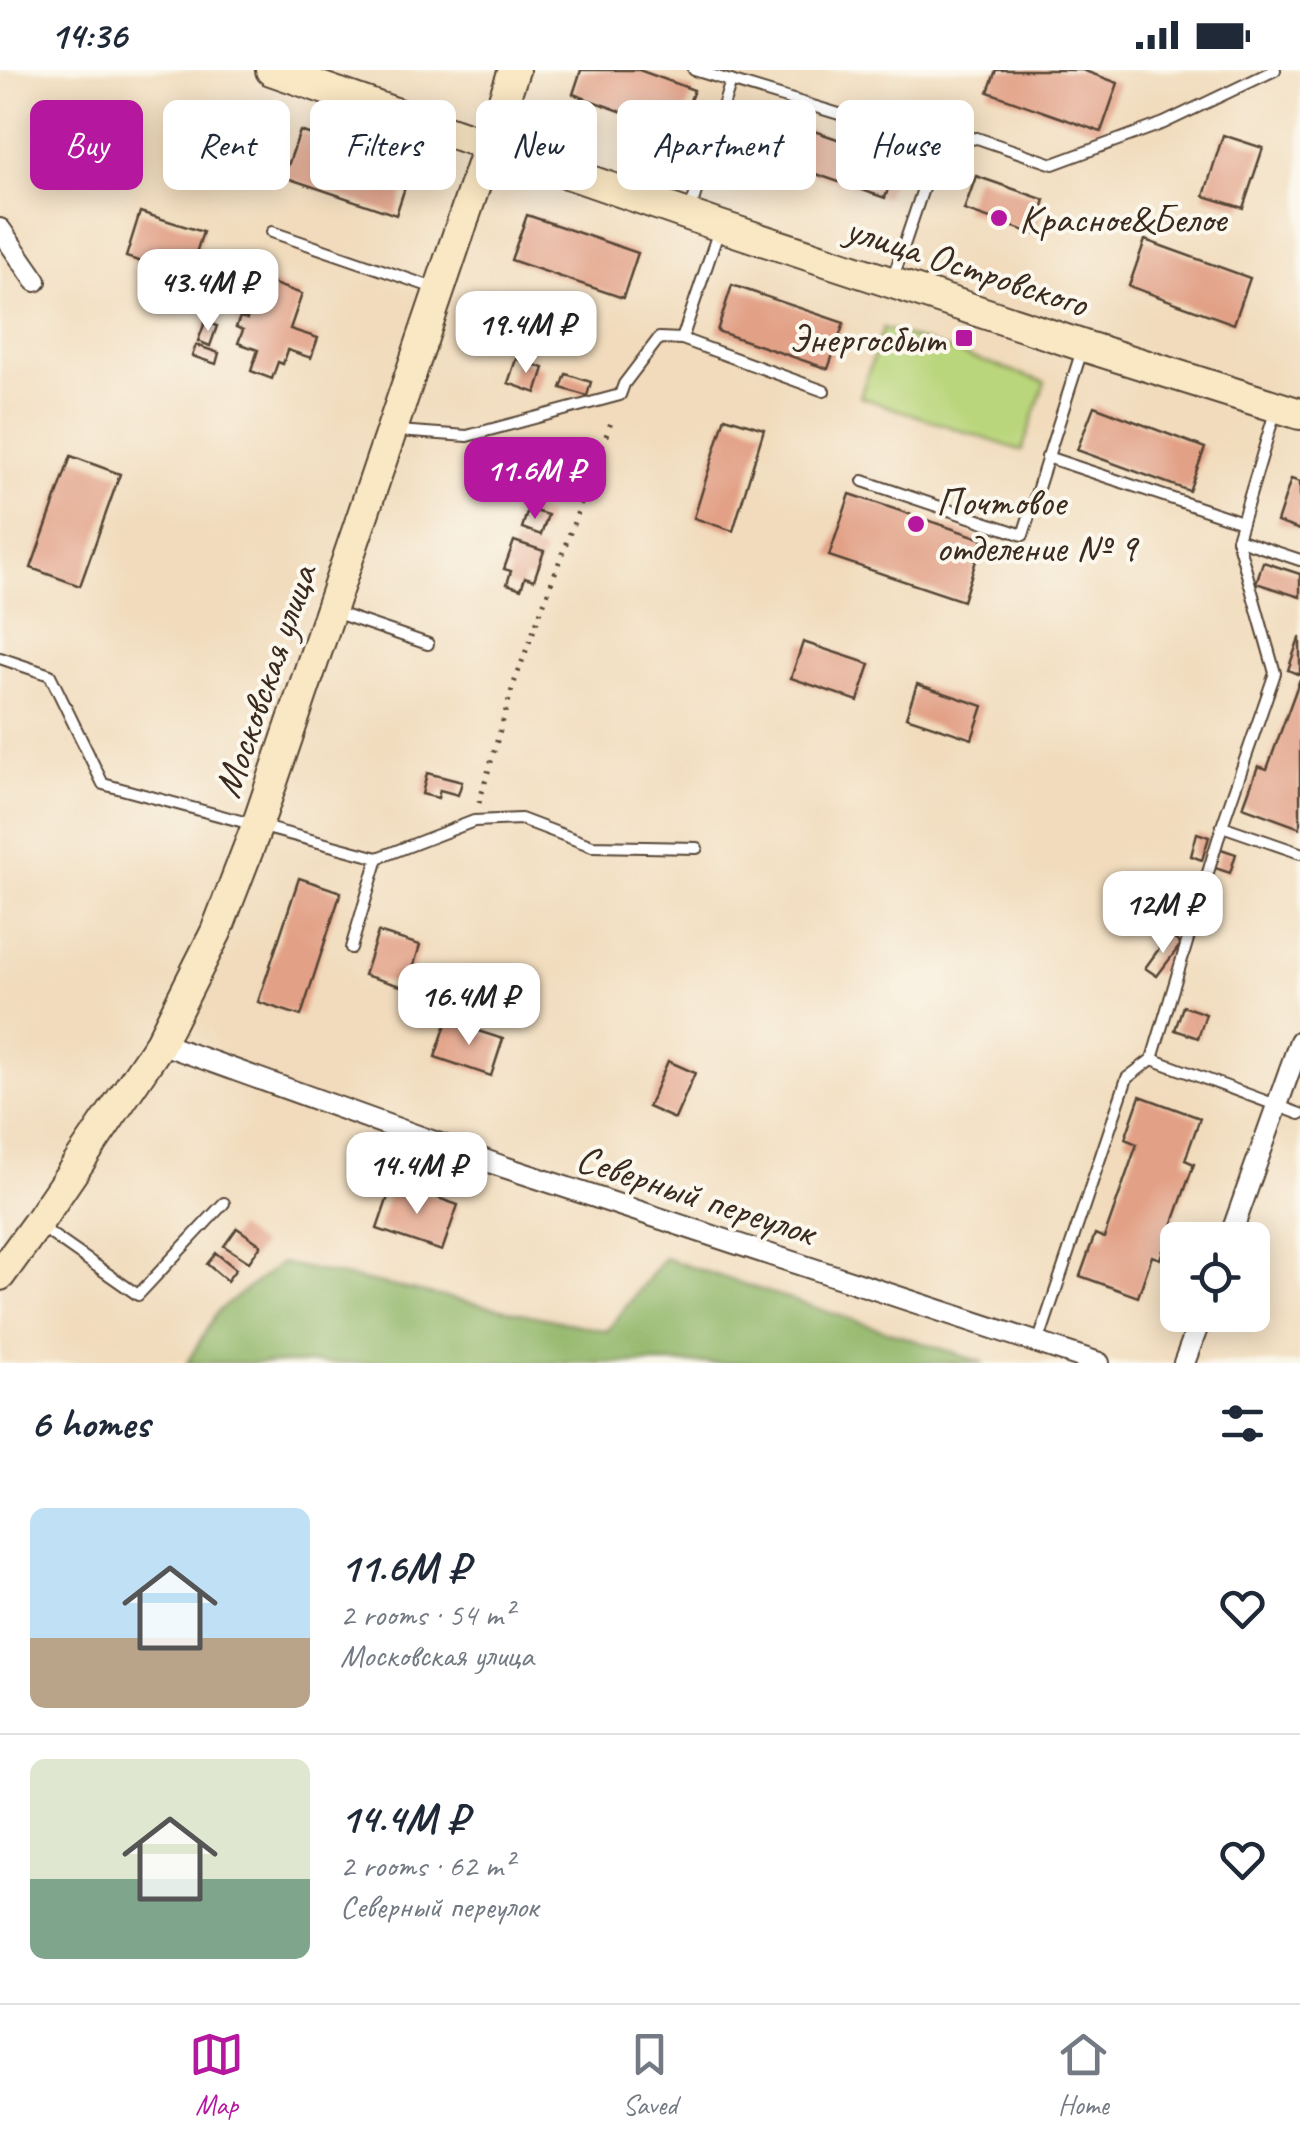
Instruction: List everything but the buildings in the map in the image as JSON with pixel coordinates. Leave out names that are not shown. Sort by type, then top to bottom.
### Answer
[{"type":"main road","name":"улица Островского","points":[[271,70],[476,142]]},
{"type":"main road","name":"Московская улица","points":[[504,100],[514,70]]},
{"type":"main road","name":"Московская улица","points":[[0,1275],[160,1043],[216,932],[257,826],[476,181]]},
{"type":"main road","name":"улица Островского","points":[[597,183],[1288,410]]},
{"type":"street","points":[[0,229],[36,281]]},
{"type":"street","points":[[1235,1222],[1300,1041]]},
{"type":"street","name":"Северный переулок","points":[[160,1043],[501,1166],[1097,1363]]},
{"type":"street","points":[[1184,1363],[1196,1332]]},
{"type":"lane","points":[[694,70],[836,113]]},
{"type":"lane","points":[[974,138],[1053,164],[1164,123],[1274,70]]},
{"type":"lane","points":[[689,215],[731,81]]},
{"type":"lane","points":[[892,282],[923,190]]},
{"type":"lane","points":[[682,339],[720,226]]},
{"type":"lane","points":[[272,232],[439,290]]},
{"type":"lane","points":[[392,430],[467,436],[620,395],[659,338],[682,339],[824,390]]},
{"type":"lane","points":[[863,481],[1023,534],[1084,346]]},
{"type":"lane","points":[[1037,1344],[1127,1078],[1152,1058],[1222,826],[1276,672],[1237,540],[1288,410]]},
{"type":"lane","points":[[1047,458],[1242,522]]},
{"type":"lane","points":[[1237,540],[1300,560]]},
{"type":"lane","points":[[331,610],[428,644]]},
{"type":"lane","points":[[0,658],[50,675],[103,784],[257,826],[378,858],[474,821],[521,819],[592,846],[698,848]]},
{"type":"lane","points":[[1222,826],[1300,853]]},
{"type":"lane","points":[[351,948],[378,858]]},
{"type":"lane","points":[[1152,1058],[1300,1114]]},
{"type":"lane","points":[[37,1224],[138,1295],[224,1203]]},
{"type":"path","points":[[474,821],[513,686],[620,395]]},
{"type":"green space","points":[[883,328],[1045,382],[1022,451],[860,397]]},
{"type":"green space","points":[[664,1258],[984,1363],[187,1363],[217,1312],[281,1263],[607,1331]]},
{"type":"place","name":"Красное&Белое","points":[[999,218]]},
{"type":"place","name":"Энергосбыт","points":[[964,338]]},
{"type":"place","name":"Почтовое отделение № 9","points":[[916,524]]}]
